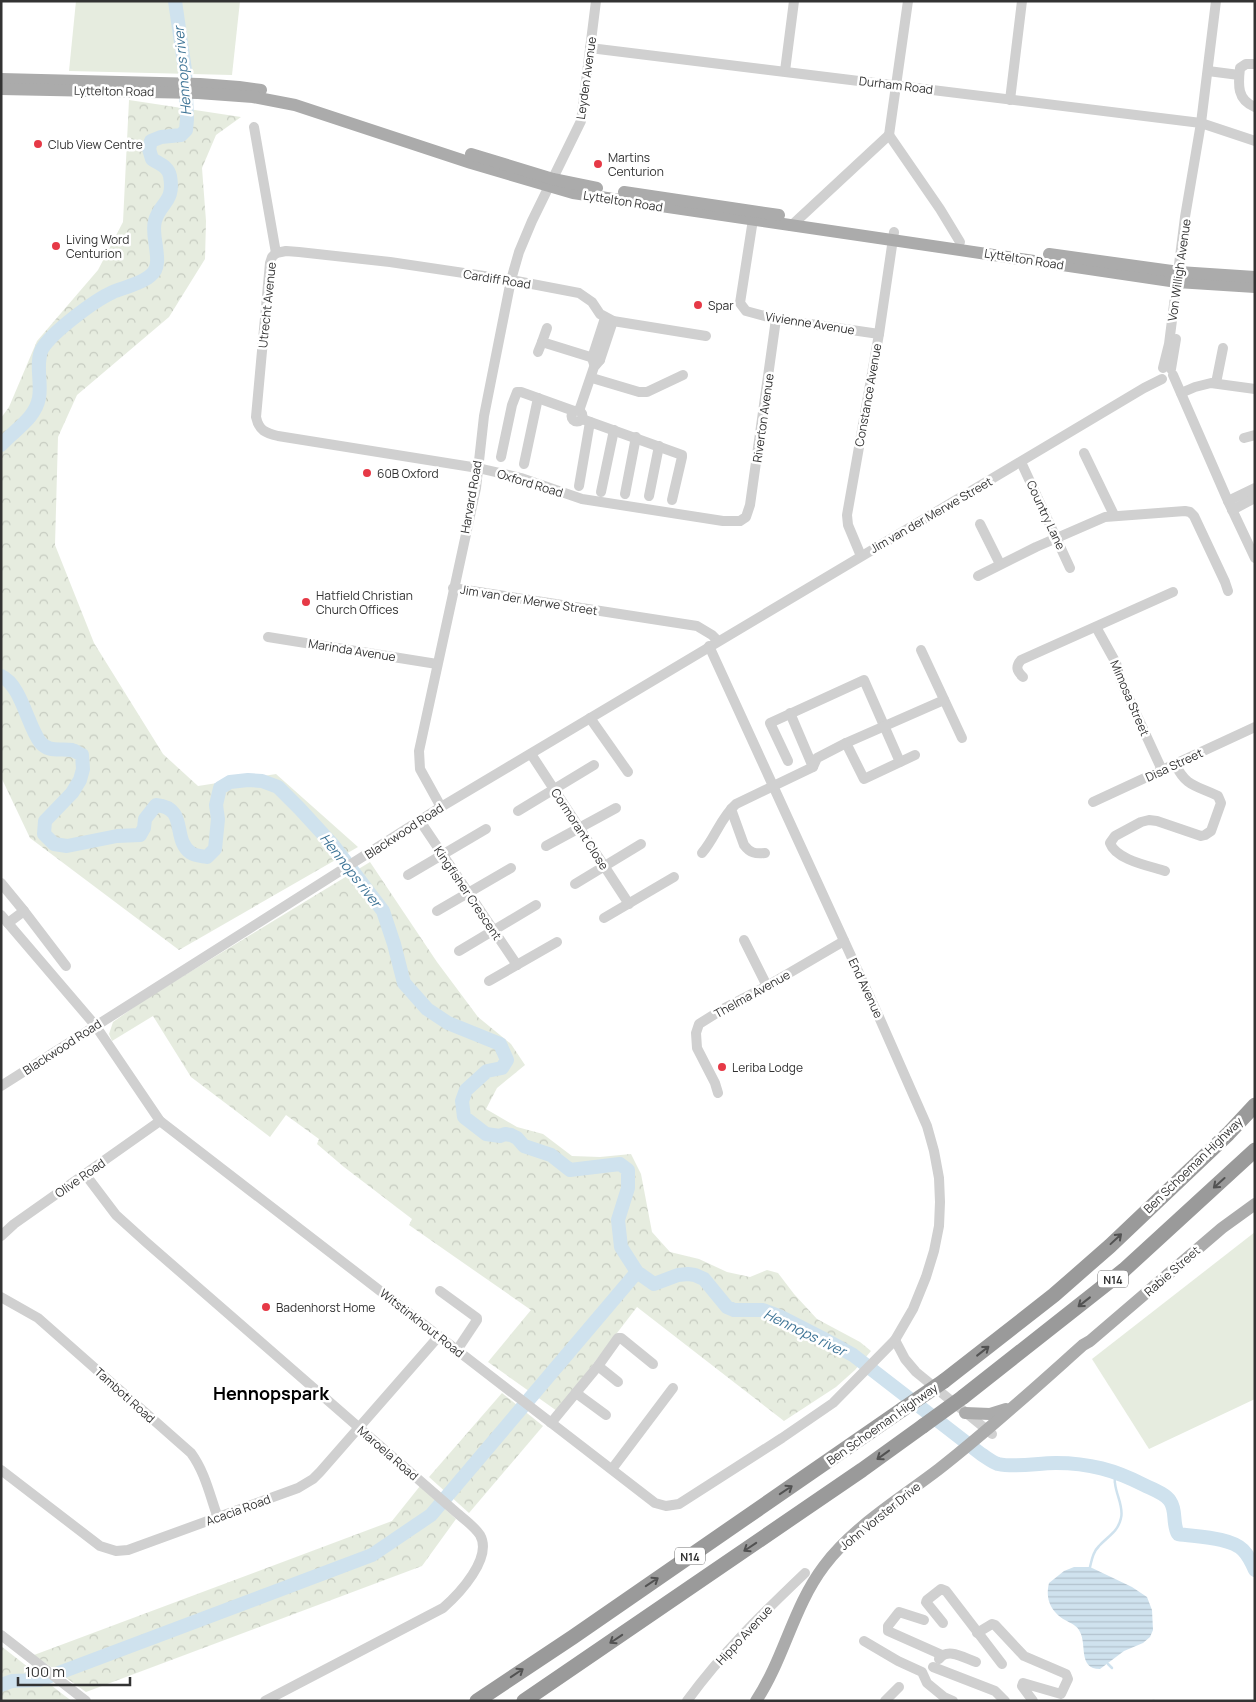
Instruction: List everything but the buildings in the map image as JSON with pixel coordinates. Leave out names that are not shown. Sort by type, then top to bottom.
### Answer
[{"type":"highway","name":"Ben Schoeman Highway","points":[[477,1701],[944,1381],[1054,1295],[1228,1134],[1255,1105]]},
{"type":"highway","name":"Ben Schoeman Highway","points":[[524,1701],[862,1470],[963,1397],[1124,1270],[1255,1150]]},
{"type":"main road","name":"Lyttelton Road","points":[[1,79],[162,88]]},
{"type":"main road","name":"Lyttelton Road","points":[[1,89],[239,86],[292,97],[551,183],[581,186],[754,216],[1255,287]]},
{"type":"main road","name":"Lyttelton Road","points":[[894,236],[960,242],[1181,277],[1255,278]]},
{"type":"main road","name":"Rabie Street","points":[[985,1435],[1015,1404],[1083,1345],[1222,1228],[1255,1204]]},
{"type":"main road","name":"Rabie Street","points":[[985,1435],[1037,1395],[1090,1341]]},
{"type":"main road","points":[[965,1413],[996,1413],[1015,1404]]},
{"type":"main road","name":"John Vorster Drive","points":[[763,1701],[778,1670],[807,1598],[826,1568],[849,1542],[985,1435]]},
{"type":"main road","name":"John Vorster Drive","points":[[756,1701],[771,1675],[804,1597],[829,1559],[860,1529],[962,1455]]},
{"type":"street","name":"Leyden Avenue","points":[[551,183],[581,121],[596,1]]},
{"type":"street","points":[[785,71],[794,1]]},
{"type":"street","points":[[795,222],[889,136],[908,1]]},
{"type":"street","points":[[1010,100],[1022,1]]},
{"type":"street","name":"Von Willigh Avenue","points":[[1166,374],[1169,344],[1181,277],[1185,217],[1202,123],[1216,1]]},
{"type":"street","name":"Durham Road","points":[[590,48],[1202,123],[1255,141]]},
{"type":"street","points":[[1255,64],[1243,65],[1240,68],[1239,75],[1239,91],[1250,105],[1255,107]]},
{"type":"street","points":[[1208,71],[1239,75]]},
{"type":"street","name":"Utrecht Avenue","points":[[254,127],[276,253],[270,263],[256,417],[258,425]]},
{"type":"street","points":[[889,136],[940,209],[960,242]]},
{"type":"street","name":"Harvard Road","points":[[441,807],[422,775],[418,761],[436,664],[476,488],[484,416],[511,280],[519,252],[551,183]]},
{"type":"street","name":"Vivienne Avenue","points":[[754,216],[740,294],[740,303],[746,311],[776,319],[879,334]]},
{"type":"street","name":"Constance Avenue","points":[[862,556],[848,524],[847,515],[894,236]]},
{"type":"street","name":"Cardiff Road","points":[[276,253],[286,251],[390,262],[511,280],[580,293],[609,319]]},
{"type":"street","points":[[579,486],[581,416],[609,319],[706,336]]},
{"type":"street","name":"Riverton Avenue","points":[[746,517],[753,490],[776,319]]},
{"type":"street","points":[[538,352],[546,328]]},
{"type":"street","points":[[542,342],[595,366],[639,392],[647,392],[683,374]]},
{"type":"street","points":[[1216,383],[1223,348]]},
{"type":"street","points":[[1166,374],[1180,392],[1255,558]]},
{"type":"street","name":"Jim van der Merwe Street","points":[[453,588],[697,626],[712,635],[714,644],[1166,374]]},
{"type":"street","points":[[1180,392],[1201,385],[1216,383],[1255,389]]},
{"type":"street","points":[[500,457],[515,393],[521,392],[614,430],[680,453],[682,457],[672,500]]},
{"type":"street","points":[[524,464],[538,398]]},
{"type":"street","name":"Oxford Road","points":[[258,425],[262,430],[278,436],[478,468],[521,478],[570,496],[589,500],[722,521],[740,521],[746,517]]},
{"type":"street","points":[[601,492],[614,430]]},
{"type":"street","points":[[1244,438],[1255,435]]},
{"type":"street","points":[[625,494],[636,438]]},
{"type":"street","points":[[649,496],[659,446]]},
{"type":"street","points":[[1084,453],[1114,515]]},
{"type":"street","name":"Country Lane","points":[[1021,462],[1070,568]]},
{"type":"street","points":[[1230,506],[1255,488]]},
{"type":"street","points":[[1230,506],[1255,498]]},
{"type":"street","points":[[978,576],[1097,520],[1114,515],[1140,515],[1178,511],[1190,512],[1198,522],[1228,591]]},
{"type":"street","points":[[980,524],[1000,564]]},
{"type":"street","points":[[1023,677],[1018,672],[1017,667],[1021,660],[1173,592]]},
{"type":"street","name":"Mimosa Street","points":[[1096,627],[1116,663],[1121,681],[1162,770]]},
{"type":"street","name":"Marinda Avenue","points":[[268,637],[436,664]]},
{"type":"street","name":"Blackwood Road","points":[[1,1086],[441,807],[714,644]]},
{"type":"street","name":"End Avenue","points":[[714,644],[772,786],[879,1017],[927,1126],[934,1151],[939,1178],[939,1226],[934,1251],[913,1309],[895,1340]]},
{"type":"street","points":[[921,650],[962,738]]},
{"type":"street","points":[[788,761],[770,722],[864,680],[900,762]]},
{"type":"street","points":[[702,853],[710,844],[730,809],[736,804],[813,767],[817,758],[846,743],[944,700]]},
{"type":"street","points":[[790,713],[813,767]]},
{"type":"street","points":[[590,718],[628,772]]},
{"type":"street","name":"Disa Street","points":[[1093,802],[1255,728]]},
{"type":"street","points":[[846,743],[864,779],[915,754]]},
{"type":"street","name":"Cormorant Close","points":[[531,754],[629,904]]},
{"type":"street","points":[[1165,871],[1125,858],[1115,851],[1110,843],[1115,836],[1149,820],[1201,836],[1211,831],[1220,808],[1220,799],[1218,796],[1187,782],[1181,776],[1175,764]]},
{"type":"street","points":[[518,811],[594,765]]},
{"type":"street","points":[[546,846],[616,808]]},
{"type":"street","points":[[730,809],[744,845],[748,850],[757,854],[764,853]]},
{"type":"street","name":"Kingfisher Crescent","points":[[420,821],[517,965]]},
{"type":"street","points":[[408,875],[486,829]]},
{"type":"street","points":[[575,884],[641,844]]},
{"type":"street","points":[[437,912],[511,868]]},
{"type":"street","points":[[604,918],[674,877]]},
{"type":"street","points":[[1,883],[66,966]]},
{"type":"street","points":[[459,951],[536,905]]},
{"type":"street","points":[[8,923],[24,911]]},
{"type":"street","name":"Witstinkhout Road","points":[[1,915],[95,1025],[160,1121],[654,1503],[666,1506],[679,1504],[823,1410],[895,1340]]},
{"type":"street","points":[[744,940],[767,986]]},
{"type":"street","name":"Thelma Avenue","points":[[718,1093],[697,1048],[695,1040],[699,1024],[844,941]]},
{"type":"street","points":[[489,981],[558,942]]},
{"type":"street","name":"Olive Road","points":[[1,1236],[14,1224],[160,1121]]},
{"type":"street","name":"Maroela Road","points":[[85,1174],[116,1215],[457,1513],[482,1539],[483,1554],[477,1568],[450,1602],[435,1613],[265,1701]]},
{"type":"street","points":[[440,1290],[477,1318],[457,1350]]},
{"type":"street","name":"Tamboti Road","points":[[1,1297],[38,1318],[191,1453],[204,1475],[218,1518]]},
{"type":"street","name":"Acacia Road","points":[[1,1470],[100,1546],[111,1550],[128,1550],[306,1484],[320,1472],[439,1336]]},
{"type":"street","points":[[550,1422],[598,1366],[618,1338],[653,1364]]},
{"type":"street","points":[[895,1340],[905,1359],[916,1372],[965,1413],[985,1435]]},
{"type":"street","points":[[598,1366],[618,1382]]},
{"type":"street","points":[[612,1469],[673,1388]]},
{"type":"street","points":[[576,1393],[606,1416]]},
{"type":"street","name":"Hippo Avenue","points":[[687,1701],[758,1617],[805,1573]]},
{"type":"street","points":[[943,1623],[926,1602],[941,1589],[946,1591],[1002,1664]]},
{"type":"street","points":[[924,1620],[899,1612],[887,1629],[889,1633],[942,1655]]},
{"type":"street","points":[[977,1633],[992,1624],[995,1625],[1024,1656],[1066,1674],[1068,1679],[1061,1694],[1023,1683],[1022,1686],[1033,1701]]},
{"type":"street","points":[[1,1635],[86,1701]]},
{"type":"street","points":[[864,1641],[898,1661],[922,1672],[927,1683],[944,1697],[953,1701]]},
{"type":"street","points":[[925,1678],[942,1655],[949,1652],[976,1662]]},
{"type":"street","points":[[933,1668],[995,1692],[1005,1701]]},
{"type":"street","points":[[885,1701],[899,1687]]},
{"type":"green space","points":[[76,1],[240,1],[232,75],[69,71]]},
{"type":"green space","points":[[129,100],[241,117],[216,135],[202,168],[206,221],[205,259],[169,317],[77,395],[58,437],[55,545],[94,643],[163,754],[198,786],[276,774],[358,847],[179,950],[30,838],[1,777],[1,418],[9,407],[37,341],[98,270],[123,222]]},
{"type":"green space","points":[[370,862],[437,962],[478,1017],[511,1044],[525,1065],[497,1088],[486,1109],[517,1127],[543,1134],[572,1156],[600,1157],[631,1154],[641,1174],[652,1232],[670,1252],[699,1259],[727,1272],[750,1277],[767,1270],[778,1273],[817,1319],[860,1342],[871,1351],[855,1370],[836,1387],[784,1421],[637,1307],[557,1411],[488,1362],[531,1310],[409,1225],[412,1219],[344,1167],[317,1144],[319,1139],[286,1115],[270,1137],[191,1077],[153,1016],[112,1041],[109,1034],[113,1022],[144,1000]]},
{"type":"green space","points":[[1255,1232],[1255,1399],[1149,1449],[1092,1359]]},
{"type":"green space","points":[[502,1393],[543,1426],[469,1513],[429,1477]]},
{"type":"green space","points":[[420,1486],[456,1519],[422,1566],[86,1692],[34,1655],[392,1521]]},
{"type":"green space","points":[[1,1646],[65,1696],[72,1701],[1,1701]]},
{"type":"water","points":[[1074,1567],[1090,1567],[1132,1587],[1147,1597],[1152,1610],[1153,1630],[1150,1637],[1143,1643],[1124,1651],[1100,1669],[1093,1668],[1086,1661],[1079,1630],[1060,1617],[1050,1604],[1048,1594],[1049,1583],[1064,1571]]},
{"type":"waterway","name":"Hennops river","points":[[1,445],[29,418],[37,405],[40,392],[39,360],[42,349],[47,342],[74,317],[96,302],[113,292],[143,280],[155,270],[157,264],[154,234],[155,221],[169,197],[171,185],[169,173],[163,166],[152,159],[149,149],[151,141],[161,137],[181,135],[186,130],[187,119],[185,70],[175,1]]},
{"type":"waterway","name":"Hennops river","points":[[1,676],[8,681],[19,696],[35,734],[43,745],[51,749],[72,750],[82,755],[83,769],[80,780],[72,793],[45,821],[44,834],[54,844],[67,846],[117,836],[140,835],[144,828],[145,819],[156,805],[166,807],[173,812],[185,847],[193,854],[207,857],[215,849],[218,819],[216,805],[220,788],[230,782],[248,780],[262,781],[278,787],[333,845],[383,911],[404,983],[427,1009],[448,1023],[500,1044],[507,1060],[502,1068],[487,1071],[466,1090],[462,1101],[464,1117],[486,1134],[511,1135],[517,1138],[524,1146],[551,1155],[570,1170],[620,1164],[628,1170],[628,1188],[618,1220],[621,1247],[637,1272],[654,1284],[678,1275],[695,1275],[704,1279],[727,1307],[734,1310],[763,1310],[822,1338],[853,1355],[981,1454],[998,1464],[1012,1466],[1068,1463],[1091,1466],[1123,1475],[1155,1490],[1168,1498],[1172,1505],[1178,1534],[1230,1542],[1243,1550],[1255,1570]]},
{"type":"waterway","points":[[1,1685],[12,1681],[40,1680],[372,1555],[431,1515],[637,1272]]},
{"type":"waterway","points":[[1090,1567],[1095,1551],[1120,1523],[1122,1514],[1115,1482],[1116,1471]]},
{"type":"waterway","points":[[1108,1664],[1112,1668]]},
{"type":"place","name":"Club View Centre","points":[[38,144]]},
{"type":"place","name":"Martins Centurion","points":[[598,164]]},
{"type":"place","name":"Living Word Centurion","points":[[56,246]]},
{"type":"place","name":"Spar","points":[[698,305]]},
{"type":"place","name":"60B Oxford","points":[[367,473]]},
{"type":"place","name":"Hatfield Christian Church Offices","points":[[306,602]]},
{"type":"place","name":"Leriba Lodge","points":[[722,1067]]},
{"type":"place","name":"Badenhorst Home","points":[[266,1307]]},
{"type":"district","name":"Hennopspark","points":[[271,1393]]}]
